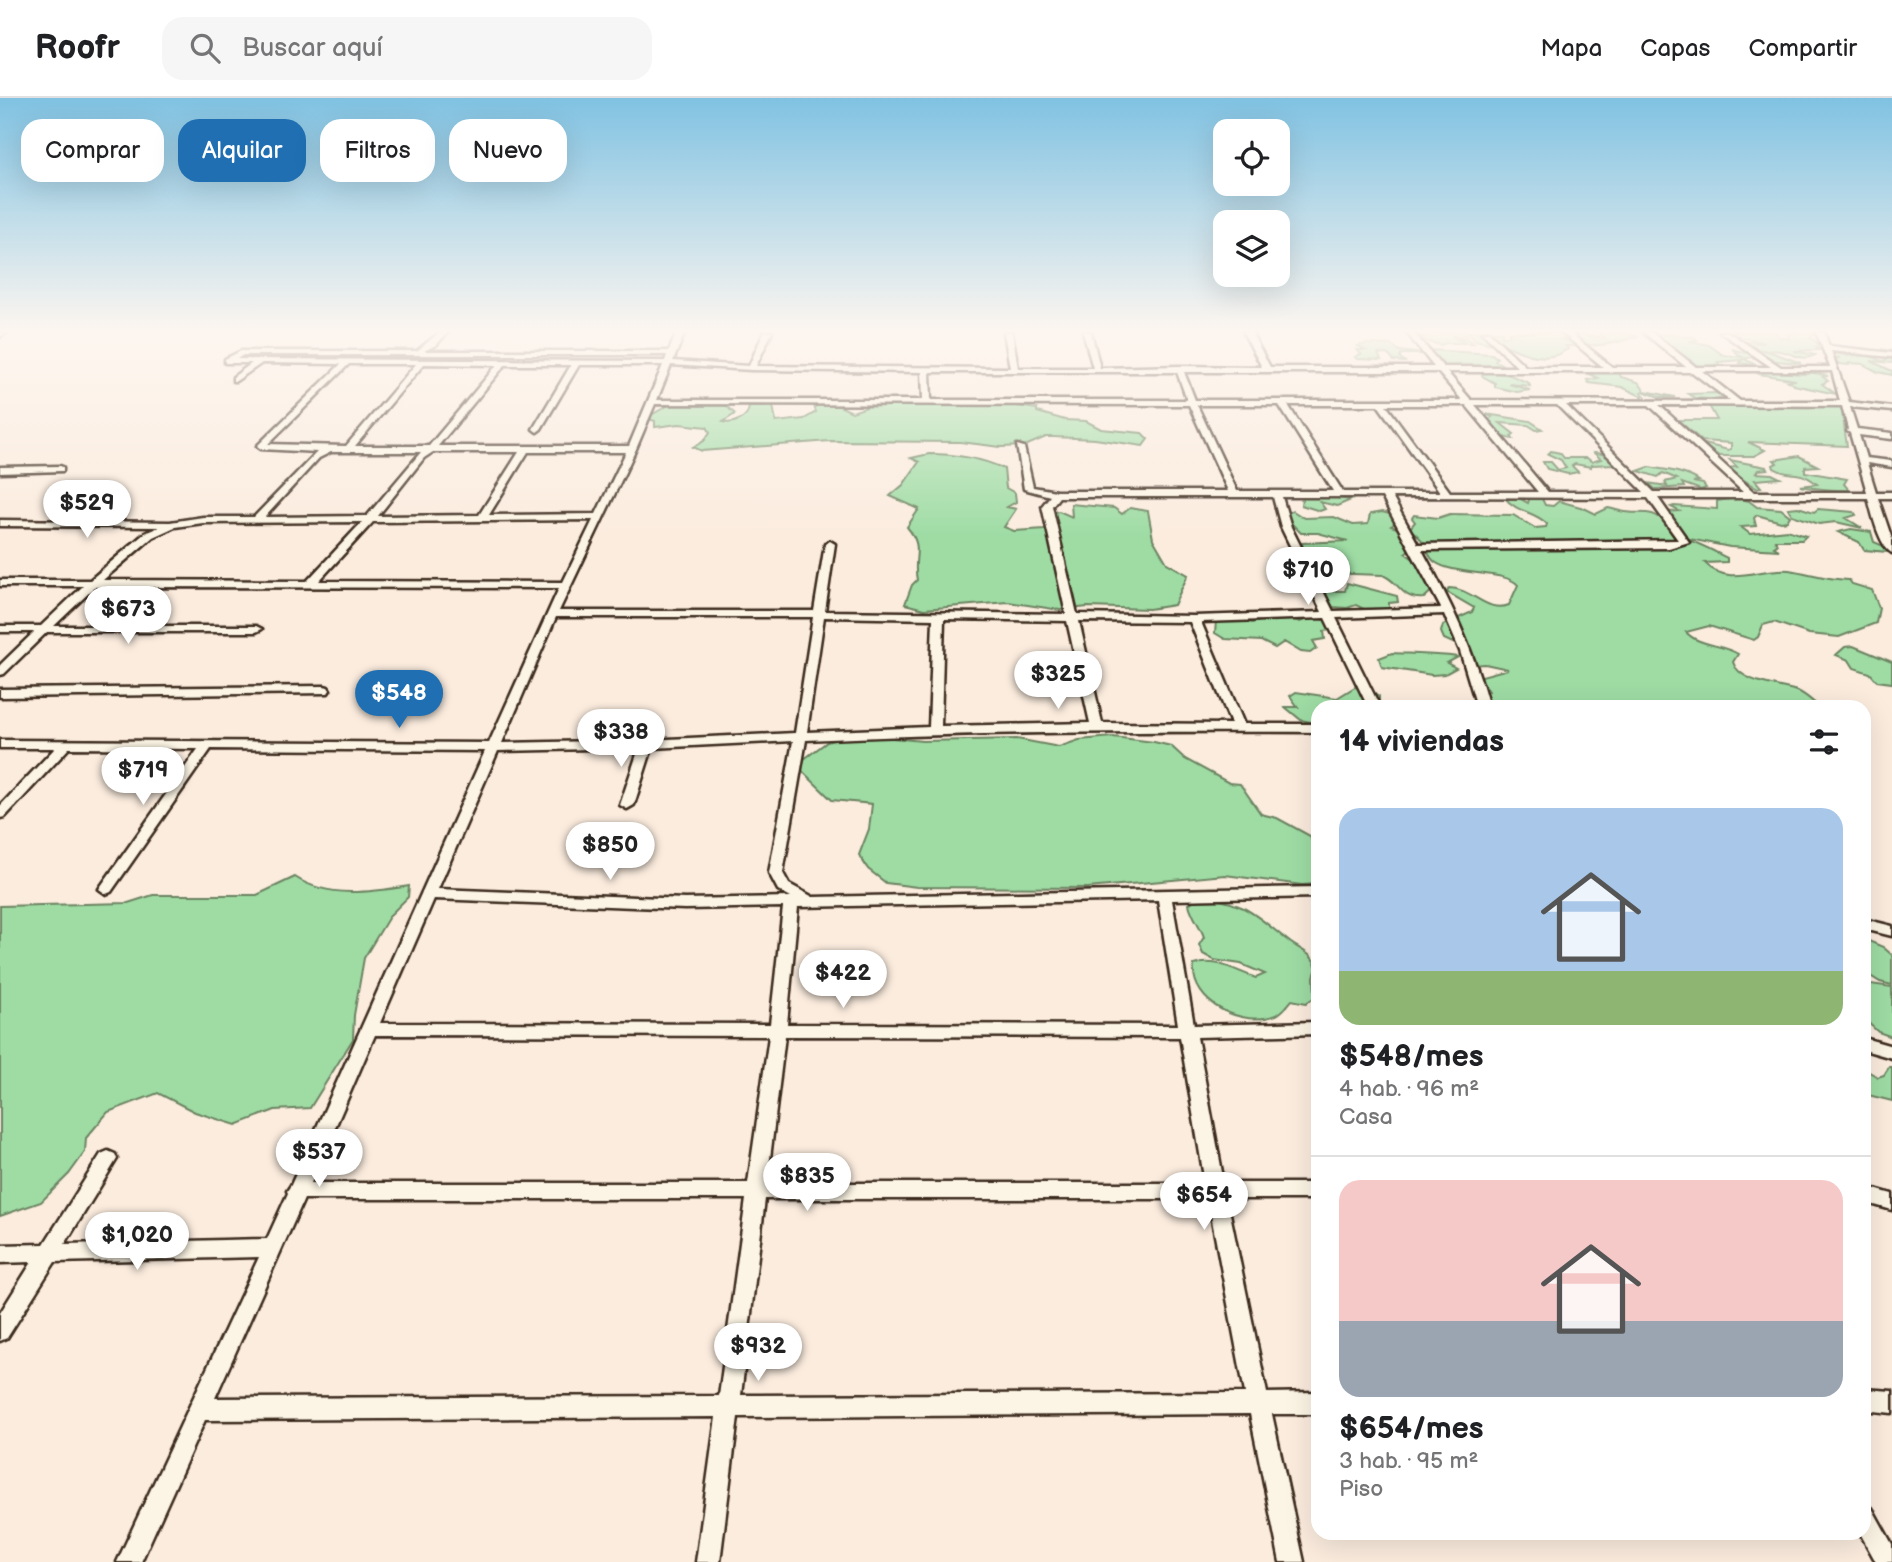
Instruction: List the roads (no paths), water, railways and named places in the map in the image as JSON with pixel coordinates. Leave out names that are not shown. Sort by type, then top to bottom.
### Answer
[{"type":"street","points":[[308,400],[261,446],[325,450],[632,449]]},
{"type":"street","points":[[348,449],[389,400]]},
{"type":"street","points":[[309,585],[471,400]]},
{"type":"street","points":[[537,429],[554,400]]},
{"type":"street","points":[[1734,400],[1738,403]]},
{"type":"street","points":[[1844,400],[1851,431],[1872,493],[1887,526],[1892,550]]},
{"type":"street","points":[[1191,401],[1234,495]]},
{"type":"street","points":[[1281,401],[1340,495]]},
{"type":"street","points":[[130,1562],[273,1248],[552,614],[632,449],[651,402],[1650,402],[1845,404],[1892,409]]},
{"type":"street","points":[[1380,402],[1447,494]]},
{"type":"street","points":[[1465,402],[1545,495]]},
{"type":"street","points":[[1414,547],[1669,545],[1684,542],[1650,493],[1558,402]]},
{"type":"street","points":[[1650,402],[1750,493]]},
{"type":"street","points":[[1851,431],[1892,436]]},
{"type":"street","points":[[1020,447],[1029,489],[1056,494],[1892,495]]},
{"type":"street","points":[[482,518],[525,449]]},
{"type":"street","points":[[256,520],[316,456],[325,450]]},
{"type":"street","points":[[1863,460],[1892,464]]},
{"type":"street","points":[[0,470],[61,470]]},
{"type":"street","points":[[1056,494],[1047,506],[1097,727]]},
{"type":"street","points":[[1277,495],[1286,527],[1371,700]]},
{"type":"street","points":[[1386,495],[1449,611],[1474,667],[1481,700]]},
{"type":"street","points":[[0,523],[173,524],[203,520],[598,517]]},
{"type":"street","points":[[0,671],[93,583],[149,536],[173,524]]},
{"type":"street","points":[[815,902],[783,887],[776,873],[830,544]]},
{"type":"street","points":[[0,583],[566,585]]},
{"type":"street","points":[[552,614],[1194,619],[1449,611]]},
{"type":"street","points":[[935,730],[939,615]]},
{"type":"street","points":[[1194,619],[1239,727]]},
{"type":"street","points":[[0,629],[256,629]]},
{"type":"street","points":[[0,693],[324,690]]},
{"type":"street","points":[[0,744],[493,747],[647,744],[935,730],[1311,727]]},
{"type":"street","points":[[0,814],[66,744]]},
{"type":"street","points":[[106,889],[208,744]]},
{"type":"street","points":[[627,805],[647,744]]},
{"type":"street","points":[[429,894],[685,904],[1311,892]]},
{"type":"street","points":[[1164,894],[1186,1031],[1217,1192],[1258,1404],[1293,1562]]},
{"type":"street","points":[[709,1562],[778,1029],[791,903]]},
{"type":"street","points":[[1871,926],[1892,931]]},
{"type":"street","points":[[368,1029],[1186,1031],[1311,1028]]},
{"type":"street","points":[[1871,1046],[1892,1052]]},
{"type":"street","points":[[0,1331],[108,1159]]},
{"type":"street","points":[[296,1191],[1311,1191]]},
{"type":"street","points":[[1871,1196],[1892,1202]]},
{"type":"street","points":[[0,1254],[273,1248]]},
{"type":"street","points":[[1871,1400],[1892,1402]]},
{"type":"street","points":[[198,1409],[1311,1403]]},
{"type":"street","points":[[1871,1529],[1889,1562]]}]
